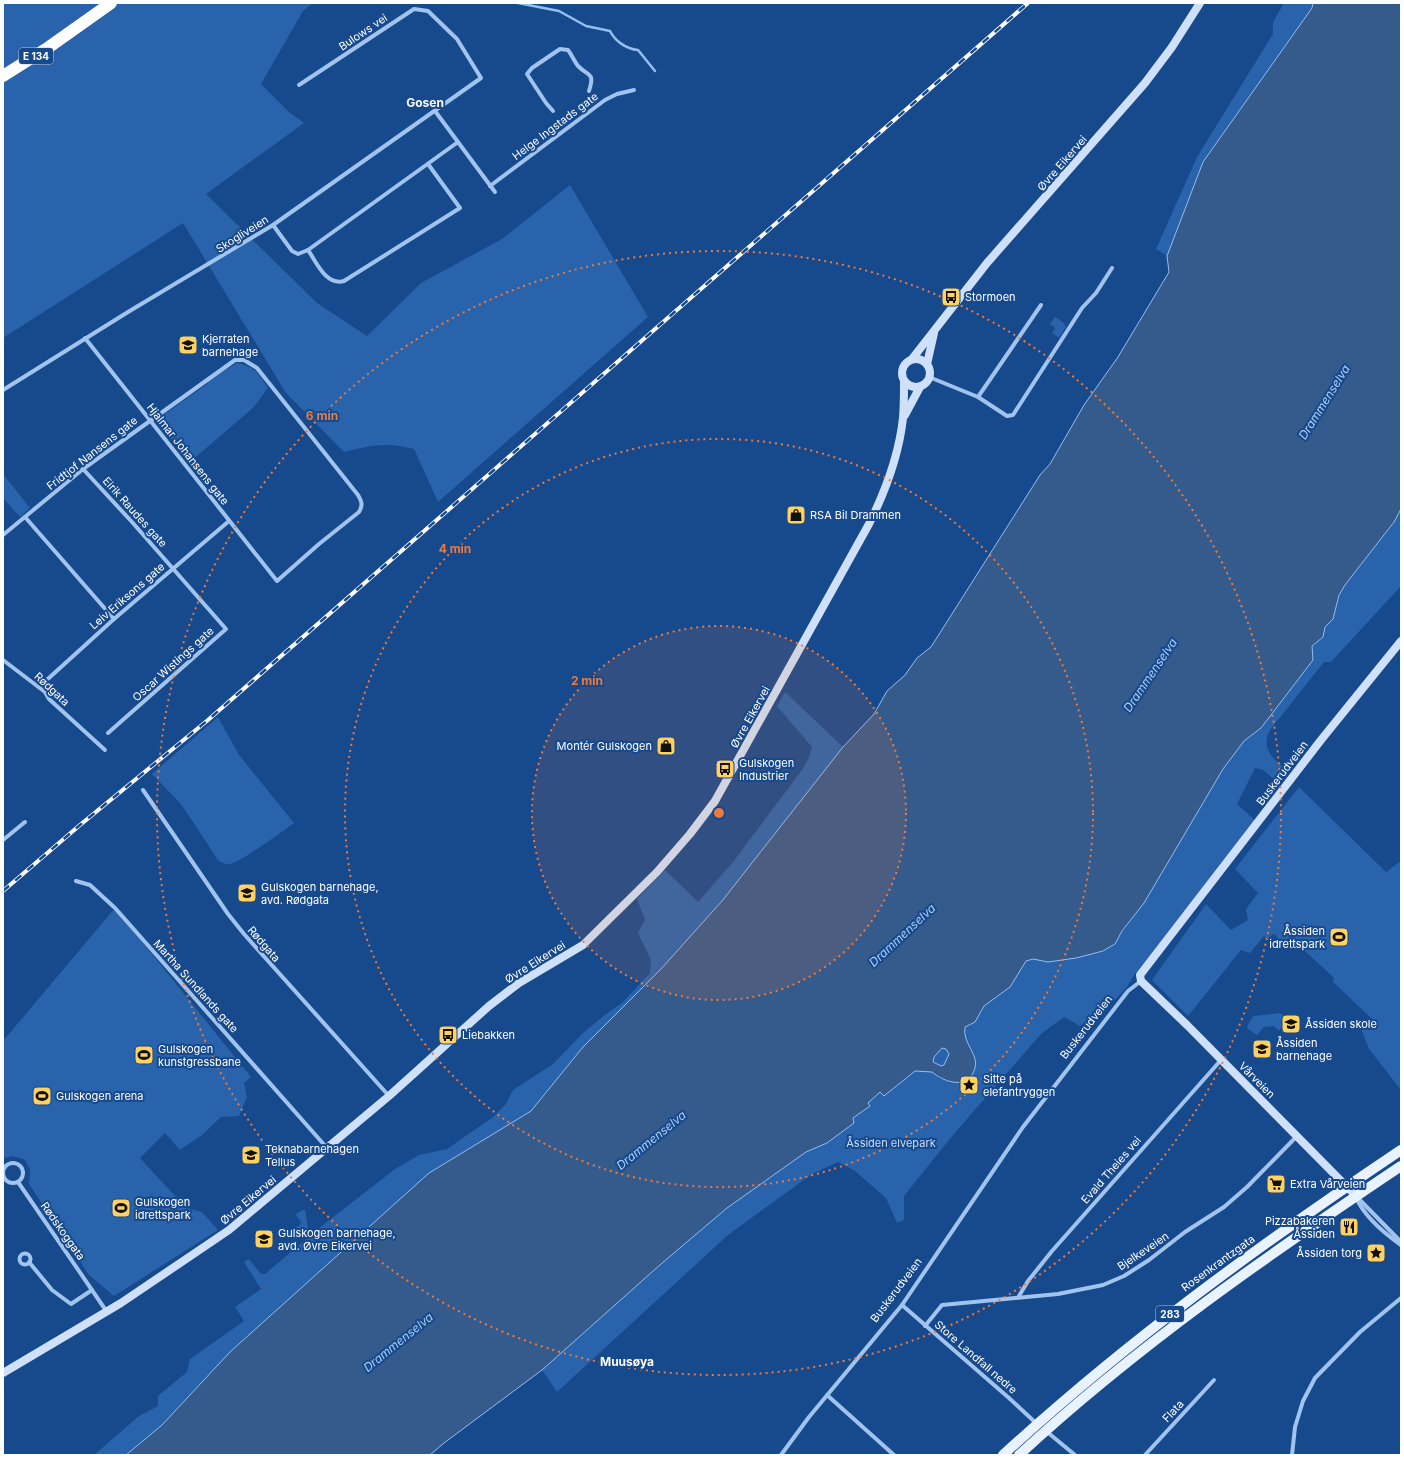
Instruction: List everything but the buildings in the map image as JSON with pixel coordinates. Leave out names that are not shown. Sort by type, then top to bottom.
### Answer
[{"type":"highway","name":"E 134","points":[[80,22],[101,3]]},
{"type":"highway","name":"E 134","points":[[3,76],[80,22],[111,3]]},
{"type":"highway","name":"E 134","points":[[3,69],[66,32]]},
{"type":"main road","name":"Øvre Eikervei","points":[[912,359],[934,333],[958,298],[979,273],[1145,83],[1172,47],[1200,3]]},
{"type":"main road","name":"Øvre Eikervei","points":[[927,364],[934,333]]},
{"type":"main road","points":[[912,359],[920,359],[927,364],[930,372],[929,377],[924,384],[920,386],[911,386],[904,381],[901,373],[902,368],[908,361],[912,359]]},
{"type":"main road","name":"Øvre Eikervei","points":[[903,419],[904,381]]},
{"type":"main road","name":"Øvre Eikervei","points":[[3,1373],[106,1312],[229,1230],[389,1096],[489,1006],[519,983],[583,945],[657,872],[690,834],[715,801],[869,524],[885,488],[903,419],[920,386]]},
{"type":"main road","name":"Buskerudveien","points":[[1141,981],[1140,975],[1142,971],[1214,882],[1334,723],[1401,641]]},
{"type":"main road","name":"Vårveien","points":[[1141,981],[1356,1196]]},
{"type":"main road","name":"Rosenkrantzgata","points":[[1003,1455],[1121,1352],[1188,1300],[1347,1186],[1401,1150]]},
{"type":"main road","name":"283","points":[[1019,1455],[1046,1430],[1119,1369],[1195,1310],[1401,1166]]},
{"type":"street","name":"Bulows vei","points":[[299,85],[414,9],[428,10],[456,39],[480,78]]},
{"type":"street","name":"Helge Ingstads gate","points":[[553,111],[546,104],[526,74],[557,50],[563,48],[568,50],[578,66],[590,75],[592,82],[589,91]]},
{"type":"street","name":"Skogliveien","points":[[3,390],[85,338],[273,225],[435,112],[480,78]]},
{"type":"street","name":"Helge Ingstads gate","points":[[490,186],[604,100],[617,94],[634,90]]},
{"type":"street","points":[[435,112],[495,192]]},
{"type":"street","points":[[273,225],[292,251],[298,254],[308,250],[458,142]]},
{"type":"street","points":[[308,250],[329,279],[338,282],[344,281],[460,208],[428,164]]},
{"type":"street","points":[[929,377],[978,397],[1007,416],[1013,414],[1082,308],[1096,293],[1112,268]]},
{"type":"street","points":[[978,397],[1042,305]]},
{"type":"street","name":"Hjalmar Johansens gate","points":[[85,338],[277,581]]},
{"type":"street","name":"Fridtjof Nansens gate","points":[[3,535],[83,469],[150,420],[235,360],[244,360],[257,368],[362,501],[359,512],[319,544],[277,581]]},
{"type":"street","name":"Eirik Raudes gate","points":[[83,469],[173,568]]},
{"type":"street","points":[[25,517],[114,619]]},
{"type":"street","name":"Leiv Eriksons gate","points":[[39,687],[114,619],[229,520]]},
{"type":"street","name":"Oscar Wistings gate","points":[[108,733],[226,629],[173,568]]},
{"type":"street","name":"Rødgata","points":[[3,660],[39,687],[105,750]]},
{"type":"street","name":"Rødgata","points":[[143,790],[240,930],[389,1096]]},
{"type":"street","points":[[3,840],[25,822]]},
{"type":"street","name":"Martha Sundlands gate","points":[[76,881],[90,886],[115,908],[327,1148]]},
{"type":"street","name":"Buskerudveien","points":[[781,1455],[827,1395],[902,1305],[1023,1127],[1100,1025],[1134,985],[1141,981]]},
{"type":"street","name":"Evald Theies vei","points":[[1019,1296],[1028,1281],[1052,1251],[1221,1060]]},
{"type":"street","name":"Bjelkeveien","points":[[925,1326],[942,1305],[1080,1291],[1103,1285],[1124,1276],[1224,1207],[1248,1187],[1297,1136]]},
{"type":"street","points":[[9,1164],[19,1165],[23,1174],[18,1182],[8,1182],[3,1174],[5,1168],[9,1164]]},
{"type":"street","name":"Rødskoggata","points":[[18,1182],[106,1312]]},
{"type":"street","name":"Vårveien","points":[[1356,1196],[1401,1243]]},
{"type":"street","points":[[29,1262],[52,1290],[71,1304],[92,1290]]},
{"type":"street","points":[[1292,1455],[1295,1428],[1303,1401],[1315,1378],[1360,1332],[1401,1298]]},
{"type":"street","name":"Store Landfall nedre","points":[[902,1305],[1037,1424]]},
{"type":"street","name":"Flata","points":[[1145,1455],[1214,1380]]},
{"type":"street","points":[[827,1395],[894,1455]]},
{"type":"street","points":[[1046,1430],[1075,1455]]},
{"type":"green space","points":[[3,3],[313,3],[303,11],[261,84],[289,112],[304,123],[206,194],[317,303],[367,336],[421,283],[502,239],[570,185],[648,317],[438,502],[414,449],[379,445],[344,452],[286,393],[183,223],[3,338]]},
{"type":"green space","points":[[1284,3],[1313,3],[1312,8],[1203,162],[1167,256],[1156,249],[1197,157],[1273,34],[1273,22]]},
{"type":"green space","points":[[1055,317],[1063,322],[1066,327],[1059,338],[1052,333],[1055,328],[1050,324]]},
{"type":"green space","points":[[237,363],[248,366],[256,371],[268,388],[254,407],[190,462],[159,424],[158,419],[207,384],[208,380]]},
{"type":"green space","points":[[3,474],[30,508],[20,517],[3,498]]},
{"type":"green space","name":"Åssiden elvepark","points":[[1401,509],[1401,586],[1331,662],[1324,662],[1270,730],[1267,737],[1267,743],[1270,754],[1289,772],[1280,784],[1263,770],[1255,768],[1237,804],[1255,820],[1187,911],[1135,974],[1127,987],[1114,1001],[1080,1026],[1064,1017],[1041,1034],[953,1135],[904,1196],[904,1220],[897,1223],[886,1198],[855,1171],[838,1162],[812,1174],[728,1235],[557,1392],[542,1370],[661,1264],[727,1208],[806,1152],[827,1143],[853,1118],[869,1106],[867,1103],[880,1092],[884,1096],[915,1071],[932,1072],[940,1079],[973,1074],[975,1061],[966,1040],[965,1027],[975,1022],[984,1006],[1010,987],[1026,961],[1033,959],[1048,962],[1076,958],[1103,951],[1115,944],[1122,931],[1144,903],[1223,769],[1244,741],[1261,728],[1313,660],[1312,646],[1323,637],[1325,627],[1333,619],[1339,595],[1345,585],[1394,522]]},
{"type":"green space","points":[[785,692],[843,747],[722,901],[661,969],[583,1047],[531,1111],[429,1173],[162,1425],[126,1455],[94,1455],[139,1416],[158,1406],[158,1396],[187,1372],[190,1359],[244,1321],[235,1307],[261,1289],[244,1262],[249,1259],[261,1274],[265,1274],[318,1229],[395,1169],[419,1155],[447,1149],[493,1117],[506,1104],[513,1090],[553,1064],[583,1033],[622,1003],[650,973],[651,960],[638,933],[645,920],[637,899],[665,870],[698,902],[733,862],[802,770],[809,758],[812,747],[777,706]]},
{"type":"green space","points":[[218,717],[239,755],[294,823],[242,859],[228,864],[218,860],[181,804],[152,774]]},
{"type":"green space","name":"Åssiden idrettspark","points":[[1299,787],[1386,872],[1401,861],[1401,1090],[1369,1049],[1361,1029],[1372,1019],[1333,982],[1334,978],[1293,940],[1283,943],[1274,934],[1267,939],[1264,936],[1250,953],[1241,950],[1188,1016],[1152,980],[1206,904],[1231,930],[1248,920],[1246,909],[1258,893],[1235,869]]},
{"type":"green space","points":[[115,908],[251,1077],[244,1083],[247,1097],[239,1116],[221,1117],[202,1135],[180,1150],[165,1133],[140,1158],[186,1208],[202,1212],[218,1230],[114,1296],[89,1275],[29,1184],[30,1169],[25,1160],[13,1156],[5,1158],[3,1155],[3,1041]]},
{"type":"green space","points":[[1280,1013],[1286,1017],[1288,1022],[1284,1028],[1278,1030],[1274,1026],[1264,1027],[1257,1035],[1247,1028],[1249,1022],[1254,1016]]},
{"type":"green space","points":[[942,1048],[946,1049],[949,1054],[944,1065],[941,1066],[933,1062],[934,1057]]},
{"type":"green space","points":[[305,1210],[308,1228],[301,1232],[294,1233],[292,1230],[300,1225],[301,1222],[296,1215]]},
{"type":"water","name":"Drammenselva","points":[[1313,3],[1401,3],[1401,509],[1394,522],[1345,585],[1339,595],[1333,619],[1325,627],[1323,637],[1312,646],[1313,660],[1261,728],[1244,741],[1223,769],[1144,903],[1122,931],[1115,944],[1103,951],[1076,958],[1048,962],[1033,959],[1026,961],[1010,987],[984,1006],[975,1022],[965,1027],[966,1038],[976,1063],[972,1075],[968,1079],[962,1082],[956,1082],[943,1079],[932,1072],[915,1071],[884,1096],[880,1092],[868,1103],[870,1106],[853,1118],[854,1123],[827,1143],[806,1152],[727,1208],[661,1264],[542,1370],[430,1455],[126,1455],[162,1425],[230,1352],[429,1173],[531,1111],[583,1047],[661,969],[722,901],[843,747],[874,714],[887,691],[905,675],[917,658],[931,647],[1040,475],[1050,464],[1084,405],[1118,357],[1169,272],[1167,256],[1203,162],[1312,8]],"holes":[[[942,1048],[946,1049],[949,1054],[944,1065],[941,1066],[933,1062],[934,1057]]]},
{"type":"waterway","points":[[518,3],[559,11],[586,26],[610,31],[621,44],[638,50],[655,71]]},
{"type":"railway","points":[[3,891],[80,825],[208,720],[1028,3]]},
{"type":"place","name":"Stormoen","points":[[951,297]]},
{"type":"place","name":"Kjerraten barnehage","points":[[188,345]]},
{"type":"place","name":"RSA Bil Drammen","points":[[796,515]]},
{"type":"place","name":"Montér Gulskogen","points":[[666,746]]},
{"type":"place","name":"Gulskogen Industrier","points":[[725,769]]},
{"type":"place","name":"Gulskogen barnehage, avd. Rødgata","points":[[247,893]]},
{"type":"place","name":"Åssiden idrettspark","points":[[1339,937]]},
{"type":"place","name":"Åssiden skole","points":[[1291,1024]]},
{"type":"place","name":"Liebakken","points":[[448,1035]]},
{"type":"place","name":"Åssiden barnehage","points":[[1262,1049]]},
{"type":"place","name":"Gulskogen kunstgressbane","points":[[144,1055]]},
{"type":"place","name":"Sitte på elefantryggen","points":[[969,1085]]},
{"type":"place","name":"Gulskogen arena","points":[[42,1096]]},
{"type":"place","name":"Teknabarnehagen Tellus","points":[[251,1155]]},
{"type":"place","name":"Extra Vårveien","points":[[1276,1184]]},
{"type":"place","name":"Gulskogen idrettspark","points":[[121,1208]]},
{"type":"place","name":"Pizzabakeren Åssiden","points":[[1349,1227]]},
{"type":"place","name":"Gulskogen barnehage, avd. Øvre Eikervei","points":[[264,1239]]},
{"type":"place","name":"Åssiden torg","points":[[1376,1253]]},
{"type":"district","name":"Gosen","points":[[425,102]]},
{"type":"district","name":"Muusøya","points":[[627,1361]]}]
